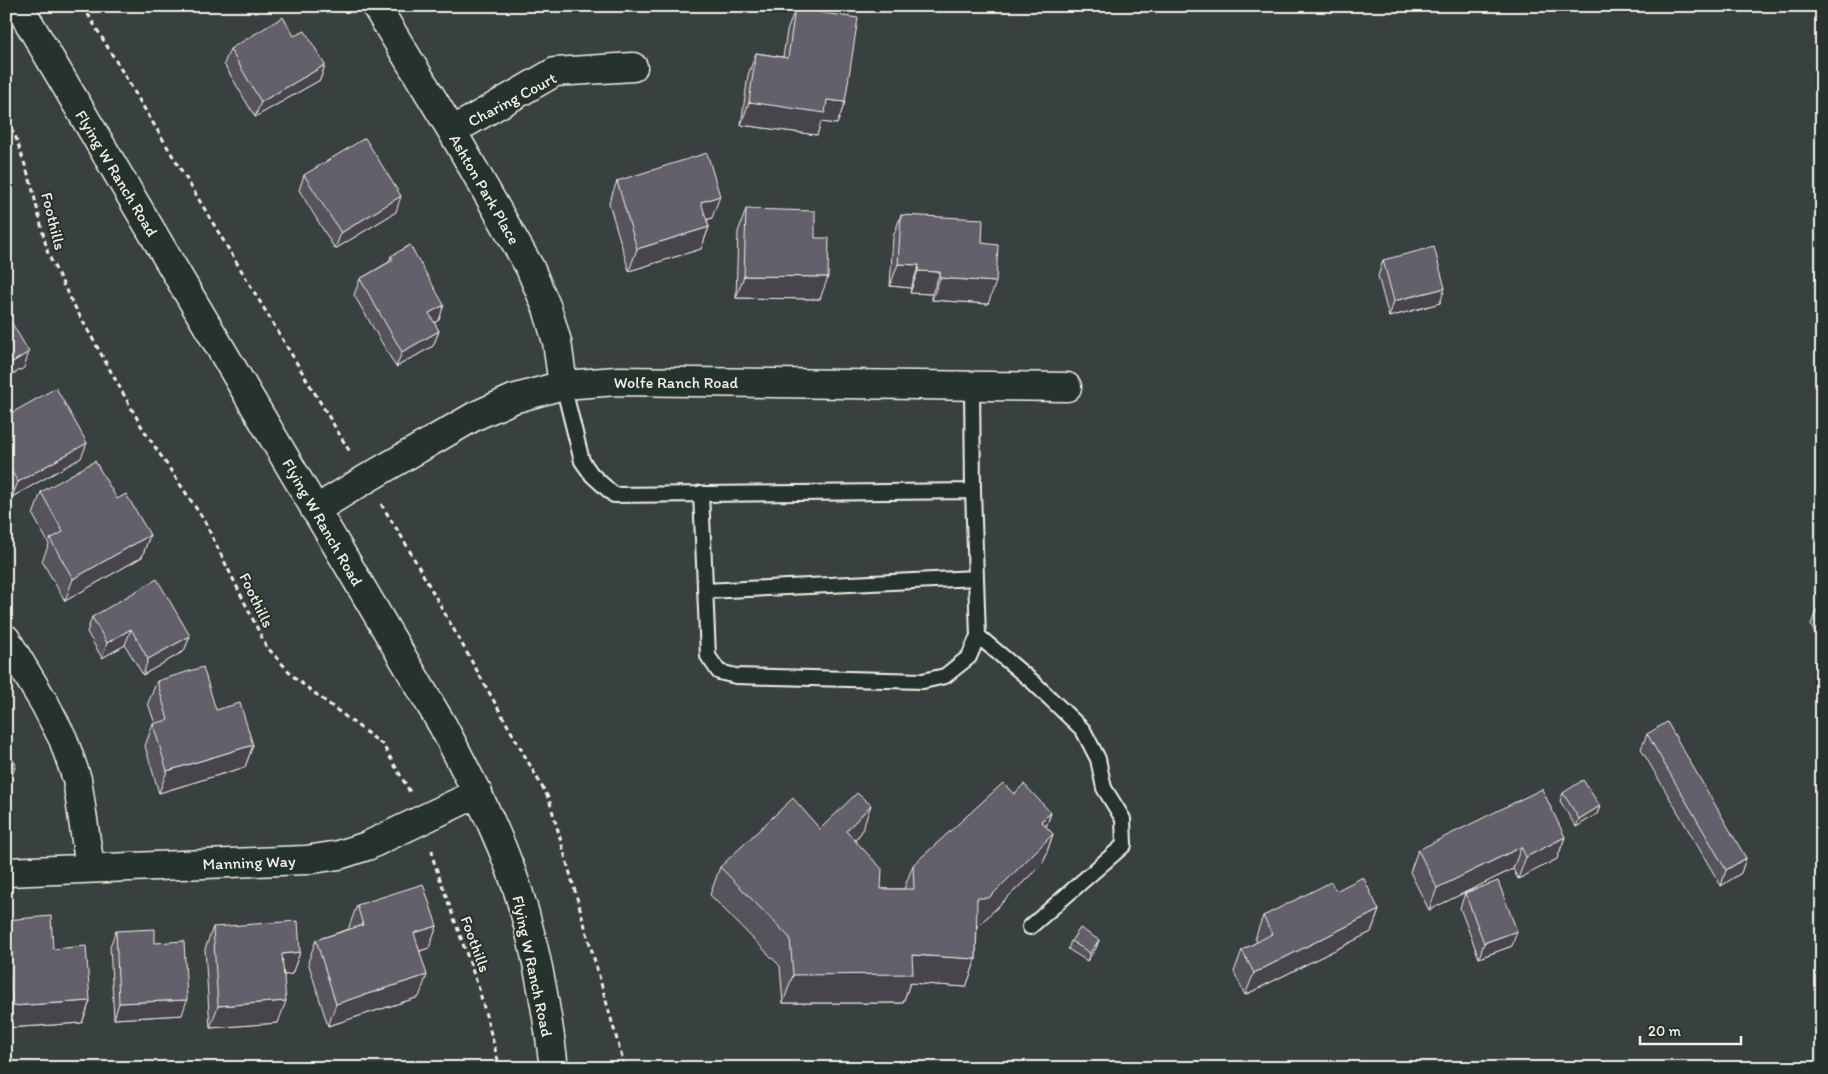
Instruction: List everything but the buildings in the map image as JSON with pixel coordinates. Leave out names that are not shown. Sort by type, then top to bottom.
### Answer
[{"type":"street","name":"Flying W Ranch Road","points":[[19,6],[443,726],[478,793],[505,856],[525,914],[541,989],[554,1068]]},
{"type":"street","name":"Ashton Park Place","points":[[376,6],[452,131],[530,268],[547,308],[557,342],[563,385]]},
{"type":"street","name":"Charing Court","points":[[452,131],[554,72],[633,67]]},
{"type":"street","name":"Wolfe Ranch Road","points":[[315,510],[366,478],[475,416],[513,399],[563,385],[617,381],[1067,387]]},
{"type":"street","points":[[6,639],[45,704],[63,739],[77,779],[90,868]]},
{"type":"street","name":"Manning Way","points":[[6,872],[306,860],[339,855],[367,846],[478,793]]},
{"type":"lane","points":[[563,385],[582,461],[592,474],[614,495],[973,490]]},
{"type":"lane","points":[[700,493],[708,656],[719,672],[736,676],[923,681],[945,676],[969,657],[978,636],[972,386]]},
{"type":"lane","points":[[705,591],[976,578]]},
{"type":"lane","points":[[978,636],[1033,682],[1083,730],[1098,759],[1104,788],[1123,819],[1124,845],[1030,927]]},
{"type":"path","points":[[83,6],[403,539],[549,799],[623,1068]]},
{"type":"path","name":"Foothills","points":[[6,121],[15,135],[31,183],[48,254],[71,300],[143,429],[204,520],[266,646],[296,679],[383,745],[427,819],[434,862],[479,989],[500,1068]]}]
